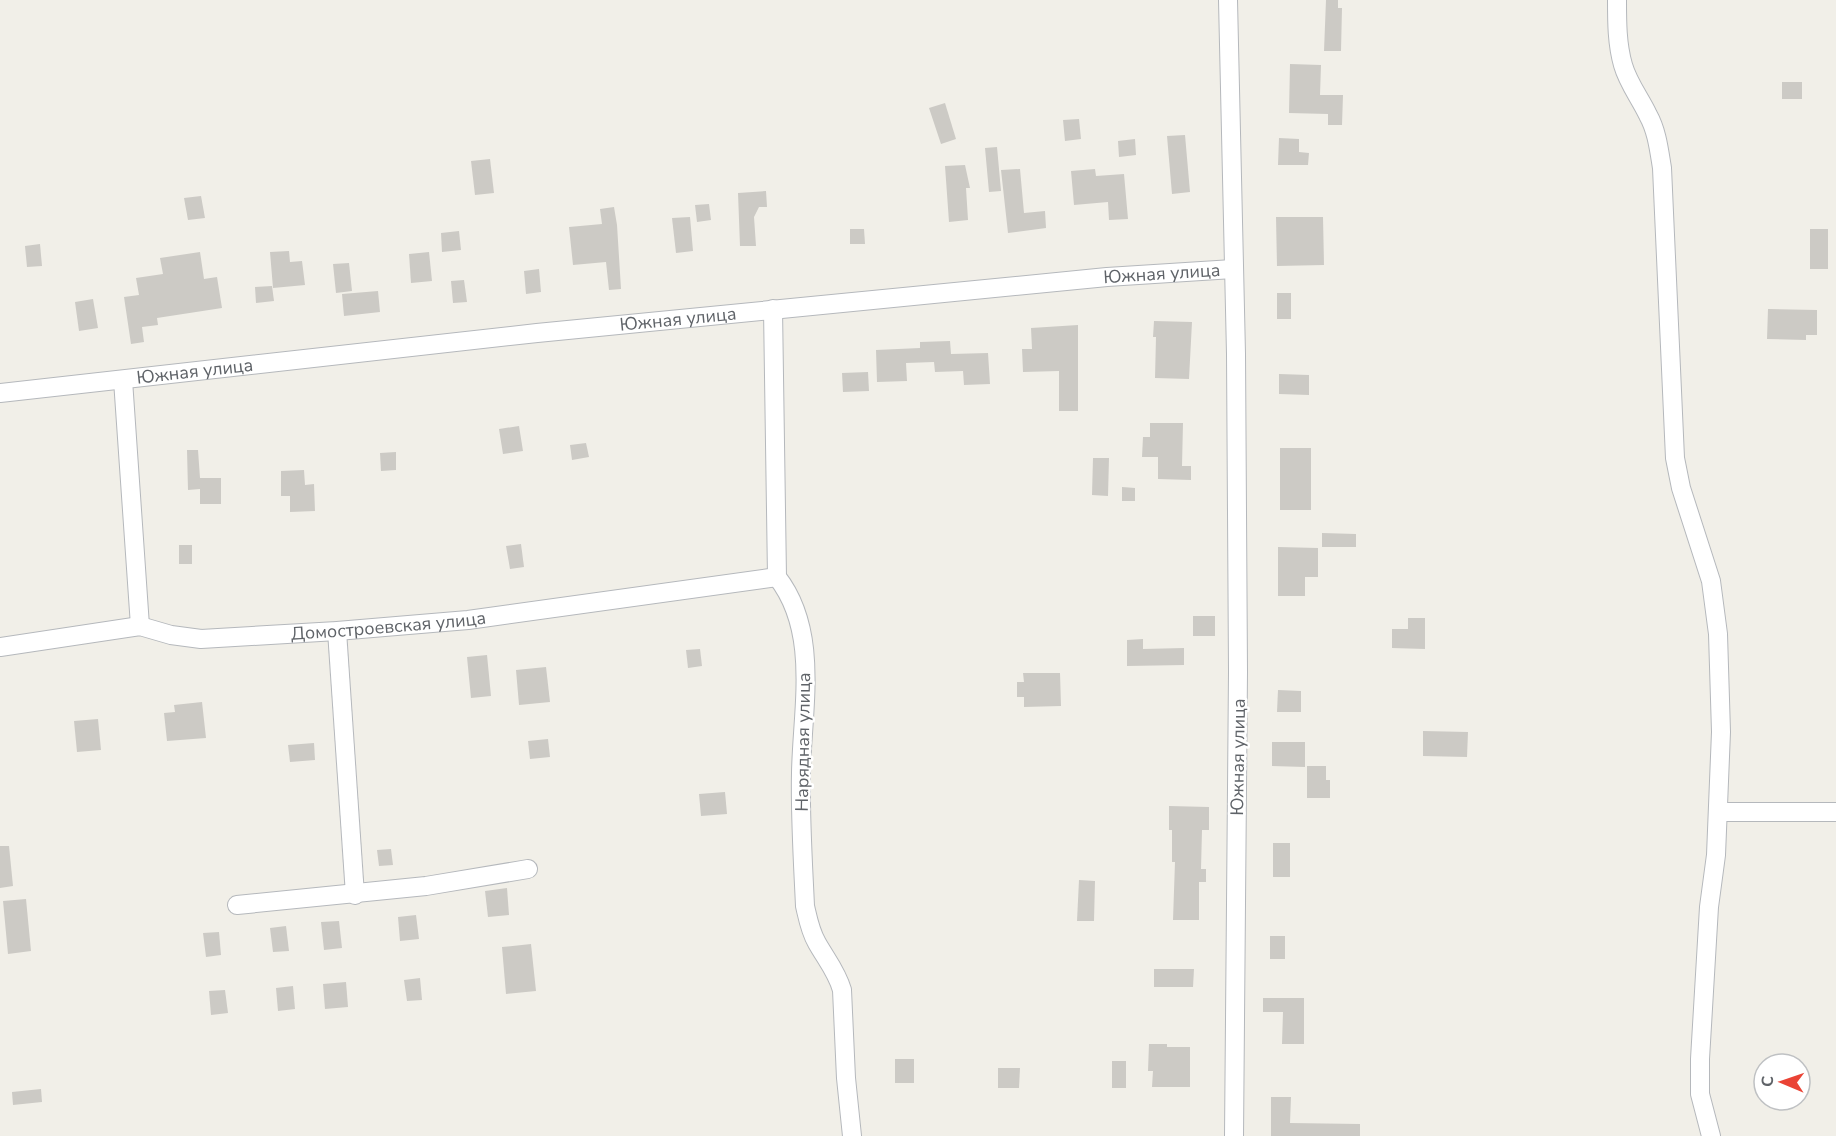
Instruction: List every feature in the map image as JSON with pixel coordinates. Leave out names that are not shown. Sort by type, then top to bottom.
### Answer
[{"type":"street","name":"Южная улица","points":[[1228,0],[1236,354],[1238,660],[1234,1136]]},
{"type":"street","points":[[1617,0],[1618,38],[1623,66],[1636,95],[1649,116],[1657,139],[1662,168],[1675,458],[1681,488],[1711,581],[1718,634],[1721,732],[1718,812],[1716,855],[1709,907],[1700,1059],[1700,1094],[1711,1136]]},
{"type":"street","name":"Южная улица","points":[[0,393],[513,335],[1107,277],[1233,269]]},
{"type":"street","name":"Нарядная улица","points":[[773,309],[777,577],[789,592],[802,637],[807,695],[801,773],[805,906],[809,926],[839,977],[842,990],[846,1078],[852,1136]]},
{"type":"street","points":[[123,380],[140,626]]},
{"type":"street","name":"Домостроевская улица","points":[[0,647],[140,626],[171,635],[201,639],[468,620],[777,577]]},
{"type":"street","points":[[337,631],[355,895]]},
{"type":"street","points":[[1718,812],[1836,812]]},
{"type":"street","points":[[237,905],[355,895],[528,869]]},
{"type":"building","points":[[1326,0],[1338,0],[1338,8],[1342,8],[1341,51],[1324,51]]},
{"type":"building","points":[[1290,64],[1321,65],[1320,95],[1343,95],[1342,125],[1328,125],[1328,114],[1289,113]]},
{"type":"building","points":[[1782,82],[1802,82],[1802,99],[1782,99]]},
{"type":"building","points":[[945,103],[956,139],[941,144],[929,108]]},
{"type":"building","points":[[1079,119],[1081,139],[1065,141],[1063,120]]},
{"type":"building","points":[[1185,135],[1190,192],[1172,194],[1167,136]]},
{"type":"building","points":[[1279,138],[1299,139],[1299,152],[1309,153],[1308,165],[1278,165]]},
{"type":"building","points":[[1135,139],[1136,155],[1119,157],[1118,141]]},
{"type":"building","points":[[997,147],[1001,191],[989,192],[985,148]]},
{"type":"building","points":[[490,159],[494,193],[475,195],[471,161]]},
{"type":"building","points":[[965,165],[970,188],[966,188],[968,220],[949,222],[945,166]]},
{"type":"building","points":[[1020,169],[1024,213],[1045,211],[1046,228],[1008,233],[1001,170]]},
{"type":"building","points":[[1095,169],[1096,176],[1124,174],[1128,219],[1109,220],[1108,202],[1074,205],[1071,171]]},
{"type":"building","points":[[766,191],[767,207],[759,207],[754,217],[756,246],[740,246],[738,193]]},
{"type":"building","points":[[201,196],[205,218],[188,220],[184,198]]},
{"type":"building","points":[[709,204],[711,220],[697,222],[695,205]]},
{"type":"building","points":[[614,207],[621,289],[609,290],[606,262],[573,265],[569,227],[602,224],[600,209]]},
{"type":"building","points":[[690,217],[693,251],[676,253],[672,218]]},
{"type":"building","points":[[1276,217],[1323,217],[1324,265],[1277,266]]},
{"type":"building","points":[[850,229],[864,229],[865,244],[850,244]]},
{"type":"building","points":[[1810,229],[1828,229],[1828,269],[1810,269]]},
{"type":"building","points":[[459,231],[461,250],[442,252],[441,233]]},
{"type":"building","points":[[40,244],[42,266],[27,267],[25,246]]},
{"type":"building","points":[[289,251],[290,262],[302,261],[305,285],[273,288],[270,252]]},
{"type":"building","points":[[200,252],[204,279],[217,277],[222,308],[157,318],[158,325],[142,327],[144,342],[131,344],[124,297],[139,295],[136,278],[163,274],[160,258]]},
{"type":"building","points":[[429,252],[432,281],[411,283],[409,254]]},
{"type":"building","points":[[349,263],[352,291],[336,293],[333,264]]},
{"type":"building","points":[[539,269],[541,292],[526,294],[524,271]]},
{"type":"building","points":[[464,280],[467,302],[453,303],[451,281]]},
{"type":"building","points":[[272,286],[274,301],[256,303],[255,287]]},
{"type":"building","points":[[378,291],[380,312],[344,316],[342,294]]},
{"type":"building","points":[[1277,293],[1291,293],[1291,319],[1277,319]]},
{"type":"building","points":[[93,299],[98,328],[79,331],[75,302]]},
{"type":"building","points":[[1768,309],[1817,310],[1817,335],[1806,335],[1806,340],[1767,339]]},
{"type":"building","points":[[1154,321],[1192,322],[1189,379],[1155,378]]},
{"type":"building","points":[[1078,325],[1078,411],[1059,411],[1059,371],[1023,372],[1022,349],[1032,349],[1031,328]]},
{"type":"building","points":[[950,341],[951,354],[988,353],[990,384],[964,385],[963,371],[935,372],[934,362],[906,363],[907,381],[877,382],[876,350],[920,348],[920,342]]},
{"type":"building","points":[[868,372],[869,391],[843,392],[842,373]]},
{"type":"building","points":[[1279,374],[1309,375],[1309,395],[1279,394]]},
{"type":"building","points":[[1150,423],[1183,423],[1182,466],[1191,466],[1191,480],[1158,479],[1158,457],[1142,457],[1143,437],[1150,437]]},
{"type":"building","points":[[519,426],[523,451],[503,454],[499,429]]},
{"type":"building","points":[[586,443],[589,457],[572,460],[570,445]]},
{"type":"building","points":[[1280,448],[1311,448],[1311,510],[1280,510]]},
{"type":"building","points":[[187,450],[198,450],[200,478],[221,478],[221,504],[200,504],[200,489],[188,490]]},
{"type":"building","points":[[396,452],[396,470],[381,471],[380,453]]},
{"type":"building","points":[[1093,458],[1109,458],[1108,496],[1092,495]]},
{"type":"building","points":[[304,470],[305,485],[314,484],[315,511],[290,512],[290,496],[281,496],[281,471]]},
{"type":"building","points":[[1122,487],[1135,488],[1135,501],[1122,501]]},
{"type":"building","points":[[1322,533],[1356,534],[1356,547],[1322,547]]},
{"type":"building","points":[[521,544],[524,567],[510,569],[506,546]]},
{"type":"building","points":[[179,545],[192,545],[192,564],[179,564]]},
{"type":"building","points":[[1278,547],[1318,548],[1318,577],[1305,577],[1305,596],[1278,596]]},
{"type":"building","points":[[1193,616],[1215,616],[1215,636],[1193,636]]},
{"type":"building","points":[[1408,618],[1425,618],[1425,649],[1392,648],[1392,629],[1408,629]]},
{"type":"building","points":[[1143,639],[1143,649],[1184,648],[1184,665],[1127,666],[1127,640]]},
{"type":"building","points":[[700,649],[702,666],[688,668],[686,650]]},
{"type":"building","points":[[487,655],[491,696],[471,698],[467,657]]},
{"type":"building","points":[[546,667],[550,702],[519,705],[516,670]]},
{"type":"building","points":[[1023,673],[1060,673],[1061,706],[1024,707],[1024,697],[1017,697],[1017,682],[1024,682]]},
{"type":"building","points":[[1278,690],[1301,691],[1301,712],[1277,712]]},
{"type":"building","points":[[202,702],[206,738],[167,741],[164,713],[175,712],[174,705]]},
{"type":"building","points":[[98,719],[101,750],[77,752],[74,721]]},
{"type":"building","points":[[1423,731],[1468,732],[1467,757],[1423,756]]},
{"type":"building","points":[[548,739],[550,757],[530,759],[528,741]]},
{"type":"building","points":[[1272,742],[1305,742],[1305,767],[1272,766]]},
{"type":"building","points":[[314,743],[315,760],[290,762],[288,745]]},
{"type":"building","points":[[1307,766],[1326,766],[1326,780],[1330,780],[1330,798],[1307,798]]},
{"type":"building","points":[[725,792],[727,814],[701,816],[699,794]]},
{"type":"building","points":[[1169,806],[1209,807],[1209,830],[1202,830],[1201,869],[1206,869],[1206,882],[1199,882],[1199,920],[1173,920],[1175,862],[1172,862]]},
{"type":"building","points":[[1273,843],[1290,843],[1290,877],[1273,877]]},
{"type":"building","points":[[0,846],[9,846],[13,886],[0,888]]},
{"type":"building","points":[[391,849],[393,865],[379,866],[377,850]]},
{"type":"building","points":[[1079,880],[1095,881],[1094,921],[1077,921]]},
{"type":"building","points":[[507,888],[509,915],[488,917],[485,891]]},
{"type":"building","points":[[26,899],[31,951],[8,954],[3,901]]},
{"type":"building","points":[[416,915],[419,939],[400,941],[398,917]]},
{"type":"building","points":[[339,921],[342,948],[324,950],[321,922]]},
{"type":"building","points":[[286,926],[289,951],[273,952],[270,928]]},
{"type":"building","points":[[219,932],[221,955],[206,957],[203,933]]},
{"type":"building","points":[[1270,936],[1285,936],[1285,959],[1270,959]]},
{"type":"building","points":[[531,944],[536,991],[506,994],[502,947]]},
{"type":"building","points":[[1154,969],[1194,969],[1193,987],[1154,987]]},
{"type":"building","points":[[420,978],[422,1000],[407,1001],[404,980]]},
{"type":"building","points":[[346,982],[348,1007],[325,1009],[323,984]]},
{"type":"building","points":[[293,986],[295,1009],[278,1011],[276,988]]},
{"type":"building","points":[[225,990],[228,1013],[211,1015],[209,991]]},
{"type":"building","points":[[1263,998],[1304,998],[1304,1044],[1282,1044],[1283,1012],[1263,1012]]},
{"type":"building","points":[[1149,1044],[1190,1047],[1190,1087],[1152,1087],[1153,1071],[1148,1071]]},
{"type":"building","points":[[895,1059],[914,1059],[914,1083],[895,1083]]},
{"type":"building","points":[[1112,1061],[1126,1061],[1126,1088],[1112,1088]]},
{"type":"building","points":[[998,1068],[1020,1068],[1019,1088],[998,1088]]},
{"type":"building","points":[[41,1089],[42,1102],[13,1105],[12,1092]]},
{"type":"building","points":[[1271,1097],[1291,1097],[1290,1123],[1360,1124],[1360,1136],[1271,1136]]}]
